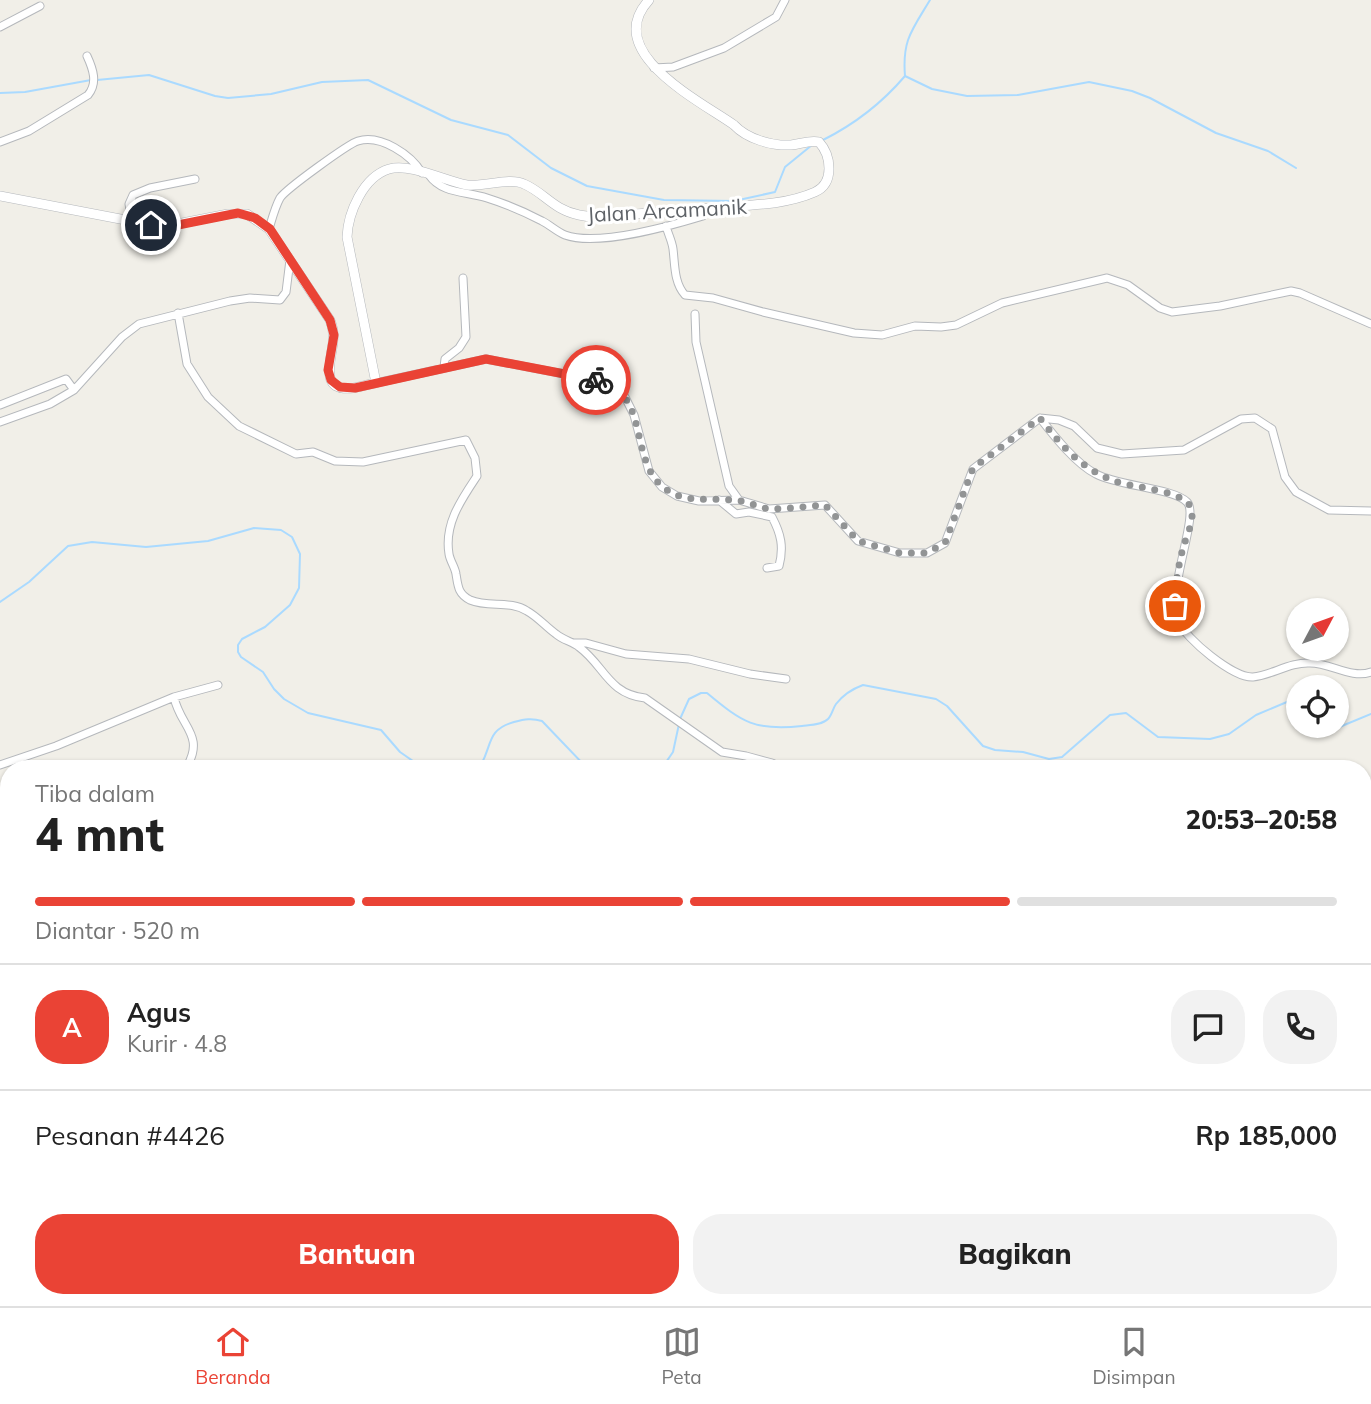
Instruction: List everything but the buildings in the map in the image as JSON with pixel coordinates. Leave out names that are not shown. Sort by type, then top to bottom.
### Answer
[{"type":"street","name":"Jalan Arcamanik","points":[[376,383],[348,247],[349,221],[362,194],[381,172],[396,168],[475,186],[518,182],[555,206],[584,216],[769,204],[818,191],[825,185],[829,176],[826,152],[816,141],[790,145],[770,143],[740,132],[653,68],[636,37],[641,11],[649,0]]},
{"type":"street","points":[[653,68],[673,66],[724,48],[776,17],[785,0]]},
{"type":"street","points":[[0,27],[40,6]]},
{"type":"street","points":[[0,142],[29,131],[88,95],[93,87],[94,77],[88,56]]},
{"type":"street","points":[[270,229],[276,208],[287,191],[358,141],[374,141],[395,149],[412,159],[440,187],[490,199],[568,236],[618,236],[703,216],[712,208]]},
{"type":"street","points":[[132,222],[129,204],[133,195],[150,188],[195,179]]},
{"type":"street","points":[[0,196],[132,222],[173,226],[238,213],[255,218],[270,229],[330,320],[334,335],[328,370],[335,385],[345,388],[376,383],[486,359],[606,382],[625,397],[634,415],[649,471],[662,487],[677,496],[699,501],[739,500],[769,509],[825,505],[858,541],[900,553],[927,553],[945,543],[973,468],[1040,418],[1059,420],[1074,426],[1097,448],[1122,454],[1184,450],[1241,419],[1255,418],[1272,429],[1285,477],[1296,492],[1329,510],[1371,511]]},
{"type":"street","points":[[666,226],[673,246],[677,280],[685,295],[713,298],[854,333],[882,335],[915,326],[956,325],[1002,303],[1107,278],[1128,285],[1166,311],[1220,306],[1292,291],[1371,324]]},
{"type":"street","points":[[0,422],[50,404],[74,390],[130,330],[139,324],[250,298],[280,300],[286,292],[290,260]]},
{"type":"street","points":[[444,367],[445,359],[459,348],[466,337],[463,278]]},
{"type":"street","points":[[178,313],[187,364],[208,397],[239,426],[296,454],[313,452],[340,462],[363,462],[466,440],[475,458],[477,476],[459,503],[449,530],[448,542],[449,558],[456,572],[459,592],[472,601],[487,605],[510,605],[528,611],[555,634],[581,649],[610,682],[635,697],[645,698],[722,752],[760,760]]},
{"type":"street","points":[[695,314],[696,342],[726,474],[729,486],[739,500]]},
{"type":"street","points":[[0,405],[66,379],[74,390]]},
{"type":"street","points":[[1040,418],[1084,467],[1095,474],[1125,484],[1172,494],[1189,504],[1192,512],[1176,580],[1175,606],[1177,618],[1187,635],[1207,652],[1231,669],[1250,677],[1306,662],[1326,664],[1360,676],[1371,672]]},
{"type":"street","points":[[719,500],[736,514],[749,512],[772,517],[782,549],[779,566],[767,568]]},
{"type":"street","points":[[570,643],[586,643],[626,654],[689,659],[750,674],[786,679]]},
{"type":"street","points":[[15,760],[56,746],[174,697],[218,685]]},
{"type":"street","points":[[174,697],[195,746],[190,760]]},
{"type":"waterway","points":[[823,140],[867,112],[905,76],[907,44],[930,0]]},
{"type":"waterway","points":[[97,80],[149,75],[228,98],[271,94],[322,82],[368,80],[451,120],[508,135],[551,168],[587,186],[664,200],[734,201],[775,192],[785,167],[812,145]]},
{"type":"waterway","points":[[905,76],[932,89],[967,96],[1018,95],[1089,82],[1132,91],[1216,133],[1268,151],[1296,168]]},
{"type":"waterway","points":[[0,93],[25,92],[91,80]]},
{"type":"waterway","points":[[0,602],[29,582],[68,546],[92,542],[146,547],[208,541],[254,528],[281,530],[292,537],[300,554],[299,588],[290,605],[265,627],[242,639],[238,652],[263,672],[284,699],[308,713],[381,730],[400,752],[412,760]]},
{"type":"waterway","points":[[680,719],[689,699],[707,693],[730,712],[750,723],[772,727],[816,724],[828,719],[836,704],[845,695],[863,685],[936,699],[947,706],[983,746],[1049,759],[1062,757],[1110,715],[1126,713],[1158,737],[1210,739],[1229,734],[1256,715],[1286,702]]},
{"type":"waterway","points":[[1349,723],[1371,714]]},
{"type":"waterway","points":[[483,760],[498,730],[514,722],[532,719],[542,721],[579,760]]},
{"type":"waterway","points":[[668,760],[673,752],[679,724]]},
{"type":"way so far","points":[[596,380],[615,387],[625,397],[634,415],[649,471],[662,487],[677,496],[699,501],[739,500],[769,509],[825,505],[858,541],[900,553],[927,553],[945,543],[973,468],[1040,418],[1084,467],[1095,474],[1125,484],[1172,494],[1189,504],[1192,512],[1176,580],[1175,606]]},
{"type":"route","points":[[151,225],[173,226],[238,213],[255,218],[270,229],[330,320],[334,335],[328,370],[331,380],[340,387],[355,388],[486,359],[596,380]]}]
